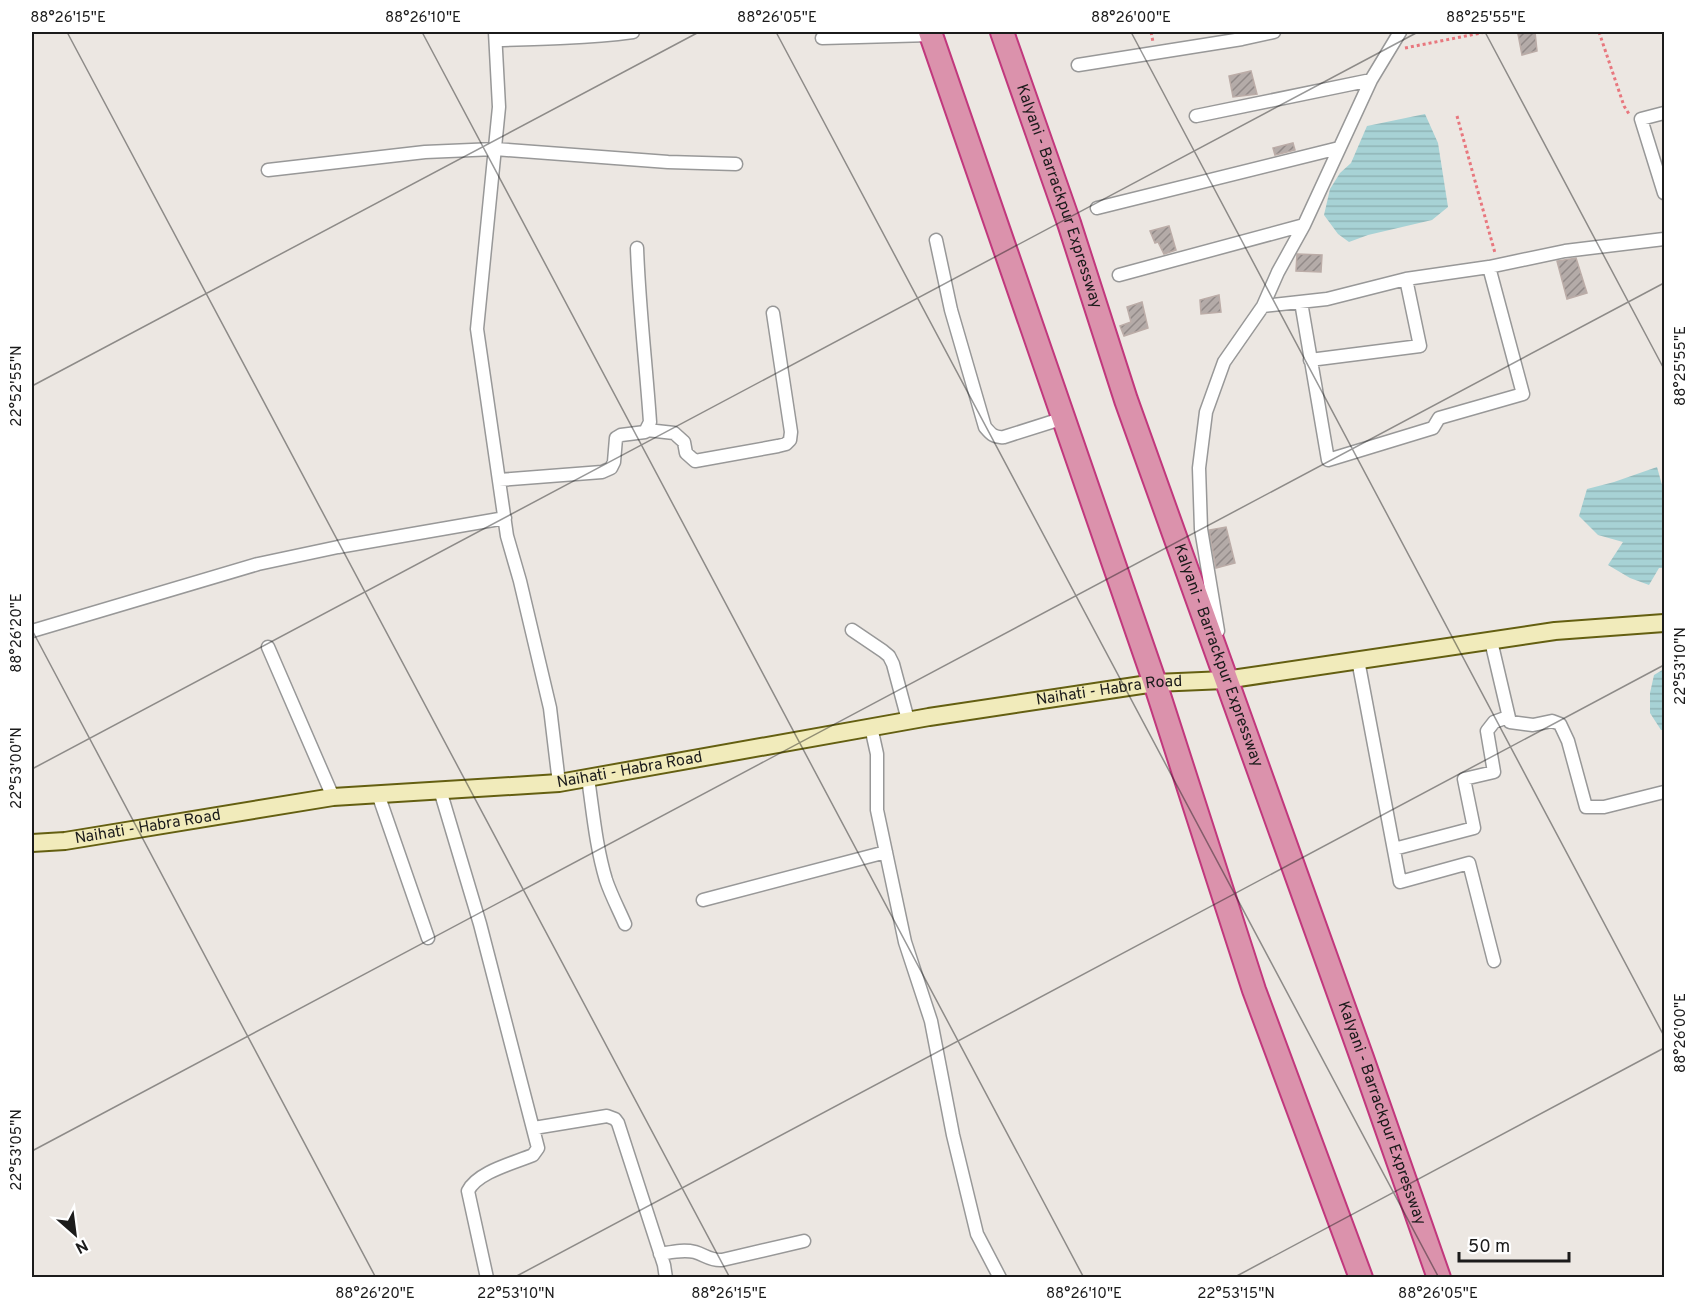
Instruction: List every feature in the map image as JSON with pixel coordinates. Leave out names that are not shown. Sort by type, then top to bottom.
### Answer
[{"type":"highway","name":"Kalyani - Barrackpur Expressway","points":[[1002,32],[1069,223],[1126,400],[1362,1058],[1438,1278]]},
{"type":"highway","points":[[931,33],[1155,683],[1254,990],[1361,1278]]},
{"type":"main road","name":"Naihati - Habra Road","points":[[32,843],[65,841],[333,797],[559,783],[908,720],[1155,683],[1225,680],[1556,631],[1665,623]]},
{"type":"street","points":[[559,783],[550,708],[520,580],[507,536],[477,329],[499,108],[496,36],[574,37],[633,32]]},
{"type":"street","points":[[1078,65],[1241,35],[1274,32]]},
{"type":"street","points":[[1225,680],[1201,529],[1199,468],[1206,412],[1224,362],[1263,306],[1278,272],[1304,225],[1371,80],[1400,32]]},
{"type":"street","points":[[822,38],[931,33]]},
{"type":"street","points":[[1196,117],[1371,80]]},
{"type":"street","points":[[1665,113],[1641,119],[1665,193]]},
{"type":"street","points":[[1097,208],[1339,148]]},
{"type":"street","points":[[268,170],[425,152],[495,149],[668,162],[736,164]]},
{"type":"street","points":[[1119,275],[1304,225]]},
{"type":"street","points":[[1263,306],[1327,299],[1406,279],[1565,251],[1665,239]]},
{"type":"street","points":[[936,240],[951,310],[985,427],[997,438],[1064,418]]},
{"type":"street","points":[[637,248],[638,287],[645,345],[650,422],[647,430]]},
{"type":"street","points":[[1301,302],[1328,460],[1433,428],[1439,418],[1523,394],[1493,265]]},
{"type":"street","points":[[1310,360],[1420,346],[1406,279]]},
{"type":"street","points":[[499,480],[602,472],[611,468],[614,462],[616,438],[647,430],[674,434],[684,442],[686,453],[695,461],[786,444],[790,440],[791,432],[773,313]]},
{"type":"street","points":[[32,632],[258,564],[338,547],[505,518]]},
{"type":"street","points":[[852,630],[889,656],[908,720]]},
{"type":"street","points":[[1491,641],[1510,722],[1533,724],[1552,721],[1560,724],[1568,741],[1586,807],[1604,807],[1665,792]]},
{"type":"street","points":[[268,646],[333,797]]},
{"type":"street","points":[[1358,660],[1400,882],[1469,863],[1494,961]]},
{"type":"street","points":[[1394,849],[1474,828],[1464,779],[1494,772],[1486,730],[1494,722],[1508,717]]},
{"type":"street","points":[[871,727],[877,754],[877,810],[905,942],[931,1022],[953,1136],[977,1234],[1000,1278]]},
{"type":"street","points":[[588,778],[601,860],[607,883],[625,924]]},
{"type":"street","points":[[440,790],[480,924],[538,1148],[536,1152],[480,1176],[468,1191],[487,1278]]},
{"type":"street","points":[[378,794],[428,938]]},
{"type":"street","points":[[703,900],[886,852]]},
{"type":"street","points":[[534,1128],[607,1116],[615,1119],[666,1278]]},
{"type":"street","points":[[660,1254],[689,1251],[710,1259],[723,1260],[804,1241]]},
{"type":"path","points":[[1388,52],[1486,32]]},
{"type":"path","points":[[1599,32],[1627,113],[1641,119]]},
{"type":"path","points":[[1457,116],[1493,265]]},
{"type":"water","points":[[1425,114],[1438,143],[1448,207],[1432,220],[1368,235],[1349,242],[1338,234],[1324,215],[1330,189],[1340,173],[1351,163],[1367,126]]},
{"type":"water","points":[[1657,467],[1664,492],[1664,568],[1659,568],[1649,585],[1630,578],[1608,565],[1623,542],[1598,535],[1579,516],[1587,489]]},
{"type":"water","points":[[1664,669],[1664,730],[1661,730],[1650,713],[1650,693],[1654,675]]},
{"type":"building","points":[[1535,32],[1537,51],[1522,55],[1518,34]]},
{"type":"building","points":[[1251,71],[1257,94],[1233,97],[1229,76]]},
{"type":"building","points":[[1293,143],[1295,150],[1275,155],[1273,148]]},
{"type":"building","points":[[1169,226],[1176,250],[1164,254],[1158,242],[1155,243],[1150,231]]},
{"type":"building","points":[[1297,254],[1322,255],[1321,272],[1296,271]]},
{"type":"building","points":[[1576,258],[1587,293],[1567,299],[1557,261]]},
{"type":"building","points":[[1219,295],[1221,312],[1201,314],[1200,300]]},
{"type":"building","points":[[1142,302],[1148,328],[1124,336],[1120,326],[1131,322],[1127,307]]},
{"type":"building","points":[[1226,527],[1235,563],[1216,568],[1209,530]]}]
